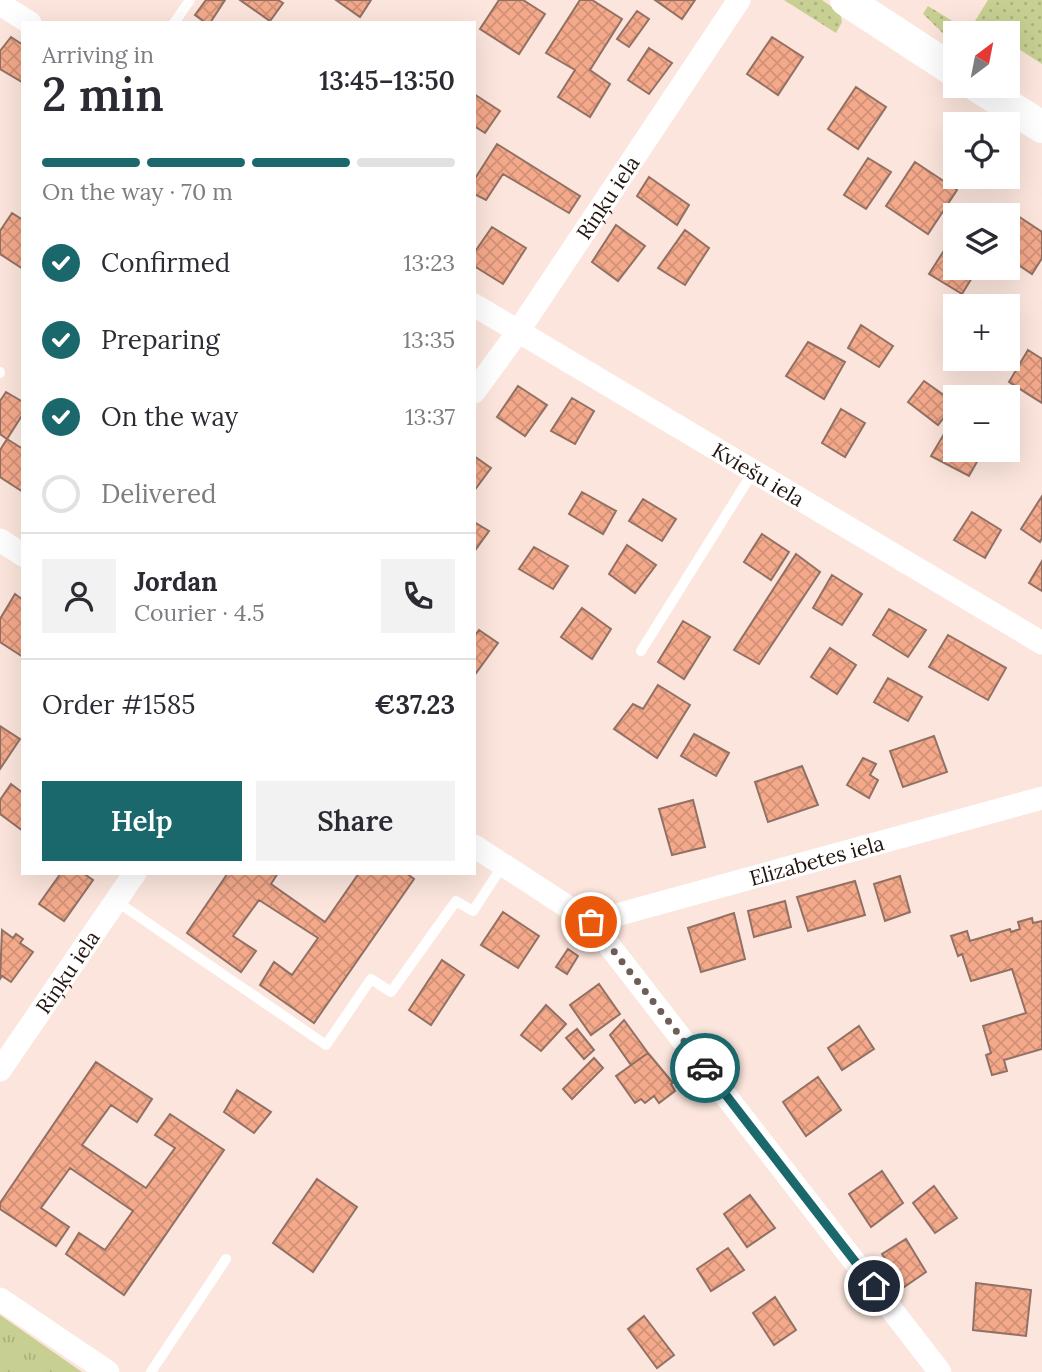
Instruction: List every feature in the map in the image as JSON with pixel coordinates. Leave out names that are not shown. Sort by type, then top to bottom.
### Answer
[{"type":"street","name":"Riņķu iela","points":[[476,389],[738,0]]},
{"type":"street","points":[[846,0],[943,63]]},
{"type":"street","points":[[0,4],[27,21]]},
{"type":"street","points":[[996,98],[1042,127]]},
{"type":"street","name":"Kviešu iela","points":[[476,306],[1042,643]]},
{"type":"street","points":[[0,540],[21,554]]},
{"type":"street","name":"Elizabetes iela","points":[[591,922],[1042,797]]},
{"type":"street","points":[[476,847],[591,922],[940,1372]]},
{"type":"street","name":"Riņķu iela","points":[[0,1070],[134,875]]},
{"type":"street","points":[[0,1299],[108,1372]]},
{"type":"lane","points":[[175,21],[190,0]]},
{"type":"lane","points":[[641,651],[753,472]]},
{"type":"lane","points":[[116,901],[326,1045],[372,979],[391,992],[456,901],[473,911],[503,865]]},
{"type":"lane","points":[[150,1372],[226,1259]]},
{"type":"green space","points":[[784,0],[822,0],[840,13],[842,22],[836,33]]},
{"type":"green space","points":[[988,0],[1042,0],[1042,64],[1020,50],[1020,21],[975,21]]},
{"type":"green space","points":[[928,6],[952,21],[943,21],[943,33],[923,14]]},
{"type":"green space","points":[[0,1315],[82,1372],[0,1372]]},
{"type":"building","points":[[206,0],[225,0],[211,21],[203,21],[195,15]]},
{"type":"building","points":[[240,0],[278,0],[283,3],[270,21]]},
{"type":"building","points":[[336,0],[371,0],[360,17]]},
{"type":"building","points":[[499,0],[523,0],[545,14],[519,54],[480,29]]},
{"type":"building","points":[[580,0],[592,0],[622,19],[590,70],[610,84],[590,117],[558,97],[575,70],[546,53]]},
{"type":"building","points":[[655,0],[695,0],[682,19]]},
{"type":"building","points":[[637,11],[649,19],[629,47],[617,39]]},
{"type":"building","points":[[11,37],[21,44],[21,81],[0,69],[0,51]]},
{"type":"building","points":[[772,37],[803,57],[778,95],[747,74]]},
{"type":"building","points":[[649,48],[672,63],[649,94],[628,80]]},
{"type":"building","points":[[856,87],[886,107],[858,149],[828,129]]},
{"type":"building","points":[[476,95],[500,111],[485,133],[476,127]]},
{"type":"building","points":[[497,144],[580,196],[569,213],[503,174],[486,200],[476,195],[476,177]]},
{"type":"building","points":[[868,158],[891,172],[866,209],[844,195]]},
{"type":"building","points":[[915,162],[943,181],[943,189],[957,190],[948,203],[943,203],[943,211],[928,234],[886,206]]},
{"type":"building","points":[[649,177],[689,205],[677,225],[637,196]]},
{"type":"building","points":[[12,213],[21,219],[21,268],[0,254],[0,231]]},
{"type":"building","points":[[1020,217],[1042,232],[1042,258],[1032,274],[1020,266]]},
{"type":"building","points":[[616,225],[645,246],[618,281],[592,262]]},
{"type":"building","points":[[492,227],[526,248],[503,284],[476,267],[476,250]]},
{"type":"building","points":[[685,230],[709,248],[685,285],[658,268]]},
{"type":"building","points":[[943,252],[943,280],[971,280],[962,294],[929,274]]},
{"type":"building","points":[[861,325],[893,346],[879,367],[848,348]]},
{"type":"building","points":[[808,342],[845,362],[824,399],[786,376]]},
{"type":"building","points":[[1028,350],[1042,359],[1042,403],[1020,389],[1020,385],[1009,382],[1016,371],[1020,371],[1020,363]]},
{"type":"building","points":[[924,381],[943,394],[943,419],[938,425],[908,402]]},
{"type":"building","points":[[518,386],[547,405],[525,436],[497,417]]},
{"type":"building","points":[[6,392],[21,401],[21,417],[7,439],[0,434],[0,401]]},
{"type":"building","points":[[572,398],[594,411],[575,444],[551,431]]},
{"type":"building","points":[[841,409],[865,423],[845,457],[822,443]]},
{"type":"building","points":[[943,436],[943,462],[977,462],[969,476],[931,456]]},
{"type":"building","points":[[7,439],[21,448],[21,491],[0,477],[0,450]]},
{"type":"building","points":[[476,457],[491,468],[476,488]]},
{"type":"building","points":[[582,492],[616,511],[603,534],[569,514]]},
{"type":"building","points":[[1042,496],[1042,538],[1040,542],[1021,529]]},
{"type":"building","points":[[643,499],[676,519],[662,541],[629,521]]},
{"type":"building","points":[[972,512],[1001,530],[985,558],[954,540]]},
{"type":"building","points":[[476,523],[489,531],[476,549]]},
{"type":"building","points":[[762,534],[789,552],[771,580],[744,562]]},
{"type":"building","points":[[627,545],[656,565],[635,593],[609,574]]},
{"type":"building","points":[[534,547],[568,566],[553,589],[519,569]]},
{"type":"building","points":[[796,554],[820,572],[759,664],[734,650]]},
{"type":"building","points":[[1042,561],[1042,591],[1029,583]]},
{"type":"building","points":[[832,575],[862,594],[842,625],[813,608]]},
{"type":"building","points":[[15,594],[21,598],[21,656],[0,642],[0,619]]},
{"type":"building","points":[[582,608],[611,629],[592,659],[561,637]]},
{"type":"building","points":[[889,609],[926,630],[908,657],[873,635]]},
{"type":"building","points":[[683,621],[710,637],[684,679],[658,662]]},
{"type":"building","points":[[479,630],[498,643],[476,673],[476,634]]},
{"type":"building","points":[[948,635],[1006,668],[988,700],[929,667]]},
{"type":"building","points":[[830,648],[856,665],[837,694],[811,677]]},
{"type":"building","points":[[888,678],[922,697],[908,721],[874,702]]},
{"type":"building","points":[[658,685],[690,705],[657,758],[614,729],[633,704],[643,709]]},
{"type":"building","points":[[0,726],[20,739],[0,769]]},
{"type":"building","points":[[694,734],[729,753],[716,776],[681,756]]},
{"type":"building","points":[[934,736],[947,772],[903,787],[890,751]]},
{"type":"building","points":[[863,758],[876,764],[870,775],[878,780],[869,798],[847,785]]},
{"type":"building","points":[[802,766],[818,805],[768,822],[755,782]]},
{"type":"building","points":[[11,784],[21,792],[21,830],[0,814],[0,800]]},
{"type":"building","points":[[693,800],[705,847],[672,855],[659,809]]},
{"type":"building","points":[[60,875],[86,875],[93,880],[64,921],[39,904]]},
{"type":"building","points":[[227,875],[277,875],[271,884],[325,922],[358,875],[409,875],[414,879],[314,1023],[260,985],[274,962],[292,975],[318,938],[259,900],[233,936],[256,951],[241,972],[187,933]]},
{"type":"building","points":[[900,876],[910,912],[885,921],[874,884]]},
{"type":"building","points":[[855,881],[865,915],[808,931],[797,897]]},
{"type":"building","points":[[785,901],[791,927],[754,937],[748,911]]},
{"type":"building","points":[[503,912],[539,936],[518,968],[481,945]]},
{"type":"building","points":[[734,913],[745,959],[701,972],[688,928]]},
{"type":"building","points":[[1032,918],[1033,923],[1042,921],[1042,1049],[1004,1060],[1007,1071],[992,1075],[986,1055],[991,1053],[983,1026],[1026,1013],[1012,969],[971,981],[962,954],[958,956],[951,936],[967,931],[970,941],[1010,929],[1011,932],[1020,929],[1018,922]]},
{"type":"building","points":[[2,930],[13,938],[16,934],[23,939],[20,943],[33,952],[11,982],[2,976],[0,979]]},
{"type":"building","points":[[568,949],[578,956],[567,974],[556,967]]},
{"type":"building","points":[[442,960],[464,975],[431,1025],[409,1010]]},
{"type":"building","points":[[599,984],[620,1014],[591,1035],[570,1005]]},
{"type":"building","points":[[546,1005],[566,1024],[541,1051],[521,1035]]},
{"type":"building","points":[[624,1020],[648,1053],[631,1065],[610,1035]]},
{"type":"building","points":[[859,1026],[874,1049],[842,1070],[828,1048]]},
{"type":"building","points":[[577,1029],[594,1050],[584,1059],[566,1038]]},
{"type":"building","points":[[648,1053],[673,1083],[671,1084],[675,1091],[659,1103],[654,1096],[645,1103],[641,1099],[635,1103],[616,1076]]},
{"type":"building","points":[[594,1058],[603,1068],[572,1099],[563,1089]]},
{"type":"building","points":[[96,1062],[152,1099],[137,1122],[111,1105],[82,1145],[146,1188],[175,1148],[155,1135],[170,1114],[224,1150],[124,1295],[66,1254],[79,1233],[105,1250],[133,1211],[70,1168],[41,1208],[69,1227],[56,1246],[0,1209],[0,1203]]},
{"type":"building","points":[[818,1077],[841,1110],[806,1136],[783,1102]]},
{"type":"building","points":[[237,1090],[271,1112],[254,1133],[224,1112]]},
{"type":"building","points":[[882,1171],[903,1203],[871,1227],[849,1194]]},
{"type":"building","points":[[317,1179],[357,1207],[313,1272],[273,1243]]},
{"type":"building","points":[[934,1186],[957,1218],[935,1233],[913,1203]]},
{"type":"building","points":[[750,1195],[775,1228],[747,1247],[724,1214]]},
{"type":"building","points":[[906,1239],[926,1272],[904,1287],[882,1254]]},
{"type":"building","points":[[728,1248],[744,1270],[711,1291],[697,1269]]},
{"type":"building","points":[[976,1283],[1031,1290],[1026,1336],[973,1330]]},
{"type":"building","points":[[775,1297],[796,1330],[774,1345],[753,1313]]},
{"type":"building","points":[[644,1316],[674,1355],[657,1368],[628,1329]]},
{"type":"way so far","points":[[591,922],[705,1068]]},
{"type":"route","points":[[705,1068],[874,1286]]}]
